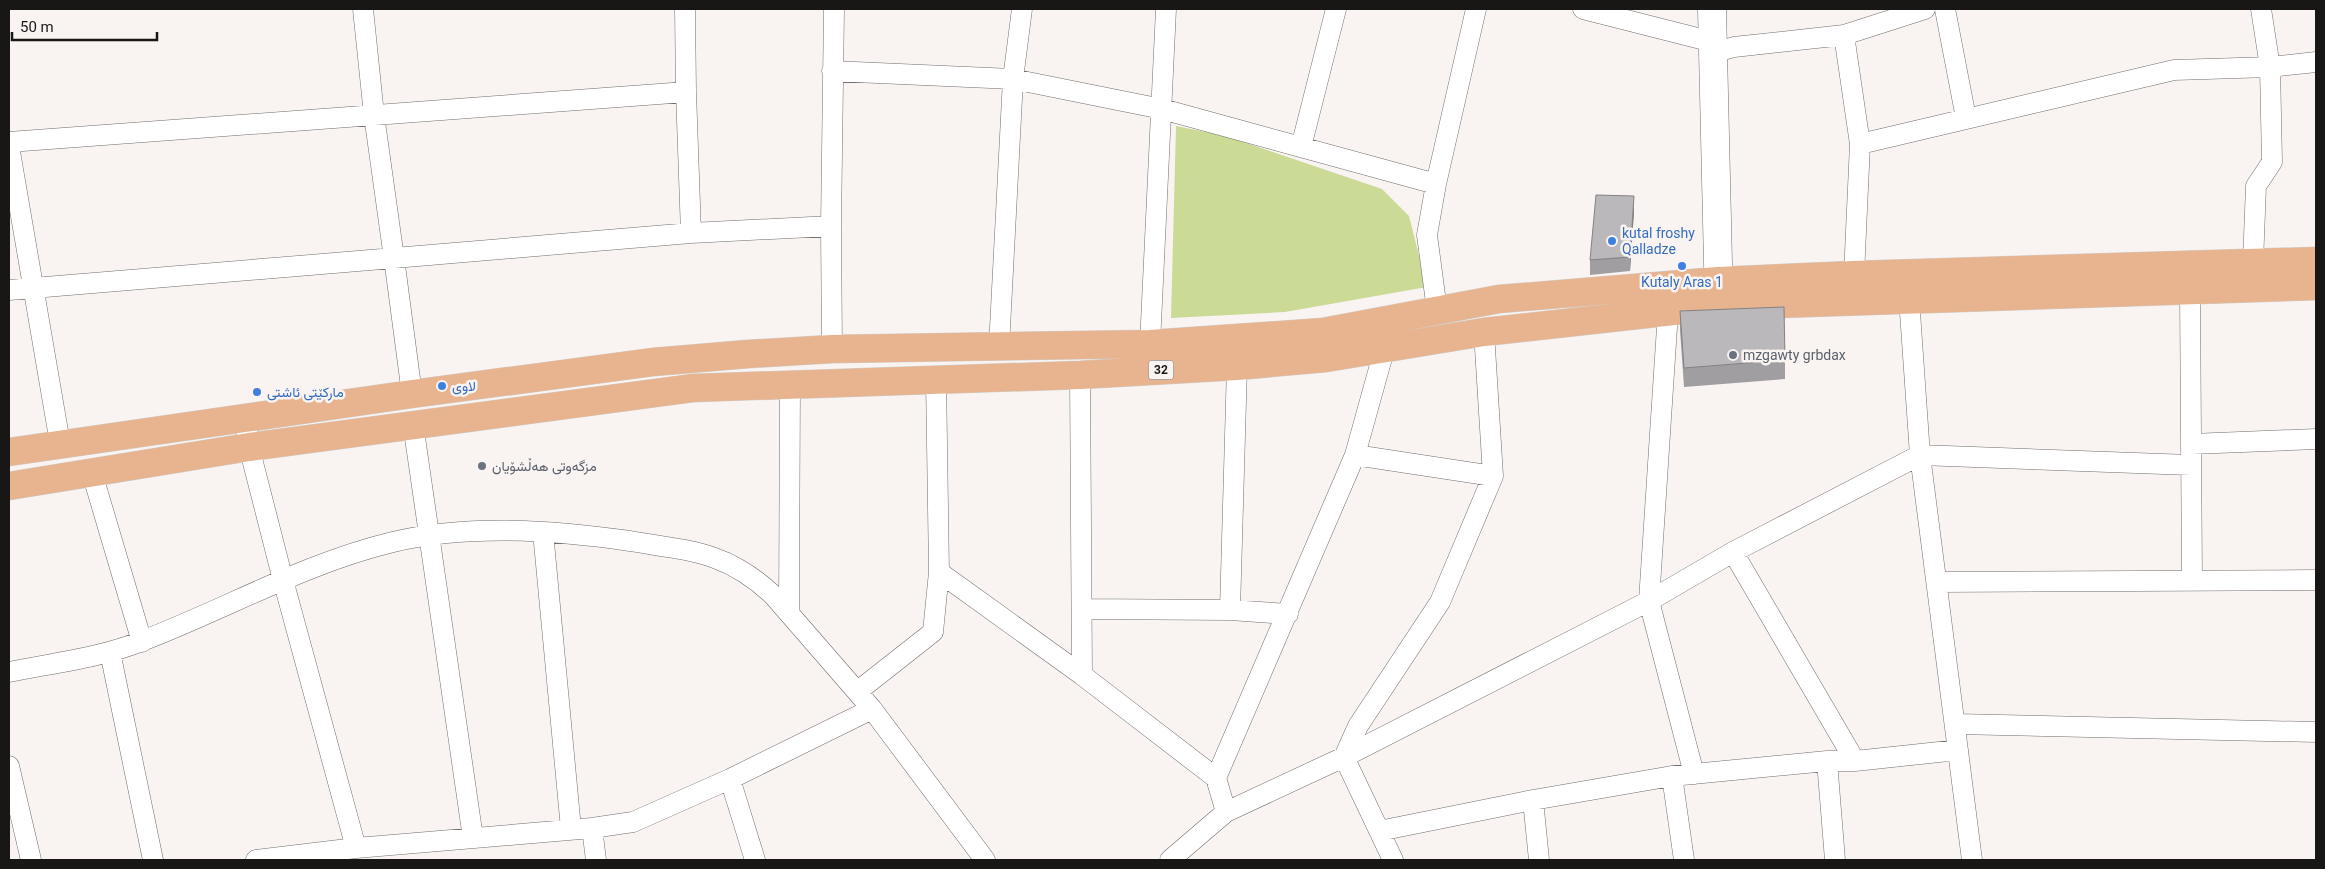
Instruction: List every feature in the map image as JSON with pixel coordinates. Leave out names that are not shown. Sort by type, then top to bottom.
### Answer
[{"type":"main road","name":"32","points":[[9,486],[413,424],[693,388],[790,383],[1080,375],[1237,366],[1326,358],[1484,332],[1668,312],[1719,293],[1854,274],[2316,261]]},
{"type":"main road","name":"32","points":[[9,452],[60,443],[653,362],[832,349],[1150,344],[1323,332],[1499,299],[1719,293],[1909,298],[2190,292],[2316,286]]},
{"type":"street","points":[[363,9],[374,115],[412,394]]},
{"type":"street","points":[[685,9],[691,233]]},
{"type":"street","points":[[832,349],[831,226],[834,9]]},
{"type":"street","points":[[999,347],[1013,79],[1022,9]]},
{"type":"street","points":[[1150,344],[1166,9]]},
{"type":"street","points":[[1301,147],[1336,9]]},
{"type":"street","points":[[1437,310],[1427,235],[1436,184],[1476,9]]},
{"type":"street","points":[[1583,9],[1713,47],[1734,47],[1844,35],[1925,9]]},
{"type":"street","points":[[1712,9],[1719,293]]},
{"type":"street","points":[[1945,9],[1966,118]]},
{"type":"street","points":[[2253,263],[2256,186],[2272,162],[2270,67],[2261,9]]},
{"type":"street","points":[[1844,35],[1860,144],[1854,274]]},
{"type":"street","points":[[1860,144],[2174,70],[2270,67],[2316,62]]},
{"type":"street","points":[[832,71],[1013,79],[1162,109],[1436,184]]},
{"type":"street","points":[[9,142],[686,92]]},
{"type":"street","points":[[9,146],[60,443]]},
{"type":"street","points":[[9,290],[691,233],[831,226]]},
{"type":"street","points":[[2190,292],[2192,581]]},
{"type":"street","points":[[1909,298],[1920,455],[1972,860]]},
{"type":"street","points":[[1668,312],[1649,601],[1694,774]]},
{"type":"street","points":[[1393,860],[1344,757],[1358,726],[1440,602],[1493,476],[1484,332]]},
{"type":"street","points":[[1216,778],[1355,455],[1385,348]]},
{"type":"street","points":[[1230,610],[1237,366]]},
{"type":"street","points":[[1080,375],[1082,675]]},
{"type":"street","points":[[858,691],[934,632],[939,572],[936,379]]},
{"type":"street","points":[[790,383],[790,613]]},
{"type":"street","points":[[245,418],[249,448],[283,580],[356,848]]},
{"type":"street","points":[[413,424],[473,838]]},
{"type":"street","points":[[2191,444],[2316,439]]},
{"type":"street","points":[[1355,455],[1493,476]]},
{"type":"street","points":[[1170,860],[1226,812],[1344,757],[1649,601],[1733,552],[1920,455],[2191,465]]},
{"type":"street","points":[[92,473],[142,642]]},
{"type":"street","points":[[9,672],[110,652],[142,642],[319,565],[357,552],[429,535],[476,531],[543,532],[625,540],[708,555],[727,561],[758,582],[790,613],[858,691],[985,860]]},
{"type":"street","points":[[543,532],[571,829]]},
{"type":"street","points":[[1733,552],[1855,761]]},
{"type":"street","points":[[939,572],[1082,675],[1216,778],[1226,812]]},
{"type":"street","points":[[1937,582],[2316,580]]},
{"type":"street","points":[[1082,609],[1230,610],[1288,614]]},
{"type":"street","points":[[110,652],[153,860]]},
{"type":"street","points":[[256,860],[356,848],[592,828],[633,822],[730,779],[872,709]]},
{"type":"street","points":[[1956,724],[2316,732]]},
{"type":"street","points":[[1379,831],[1533,800],[1672,776],[1827,761],[1855,761],[1958,750]]},
{"type":"street","points":[[1827,761],[1835,860]]},
{"type":"street","points":[[9,766],[31,860]]},
{"type":"street","points":[[1672,776],[1684,860]]},
{"type":"street","points":[[730,779],[755,860]]},
{"type":"street","points":[[1533,800],[1539,860]]},
{"type":"street","points":[[592,828],[596,860]]},
{"type":"green space","points":[[1176,126],[1226,136],[1382,189],[1409,216],[1427,287],[1285,312],[1171,318]]},
{"type":"building","name":"kutal froshy Qalladze","points":[[1596,195],[1634,196],[1630,257],[1590,260]]},
{"type":"building","name":"mzgawty grbdax","points":[[1784,307],[1785,360],[1684,368],[1680,311]]},
{"type":"place","name":"kutal froshy Qalladze","points":[[1612,241]]},
{"type":"place","name":"Kutaly Aras 1","points":[[1682,266]]},
{"type":"place","name":"mzgawty grbdax","points":[[1733,355]]},
{"type":"place","name":"لاوی","points":[[442,386]]},
{"type":"place","name":"مارکێتی ئاشتی","points":[[257,392]]},
{"type":"place","name":"مزگەوتی ھەڵشۆیان","points":[[482,466]]}]
